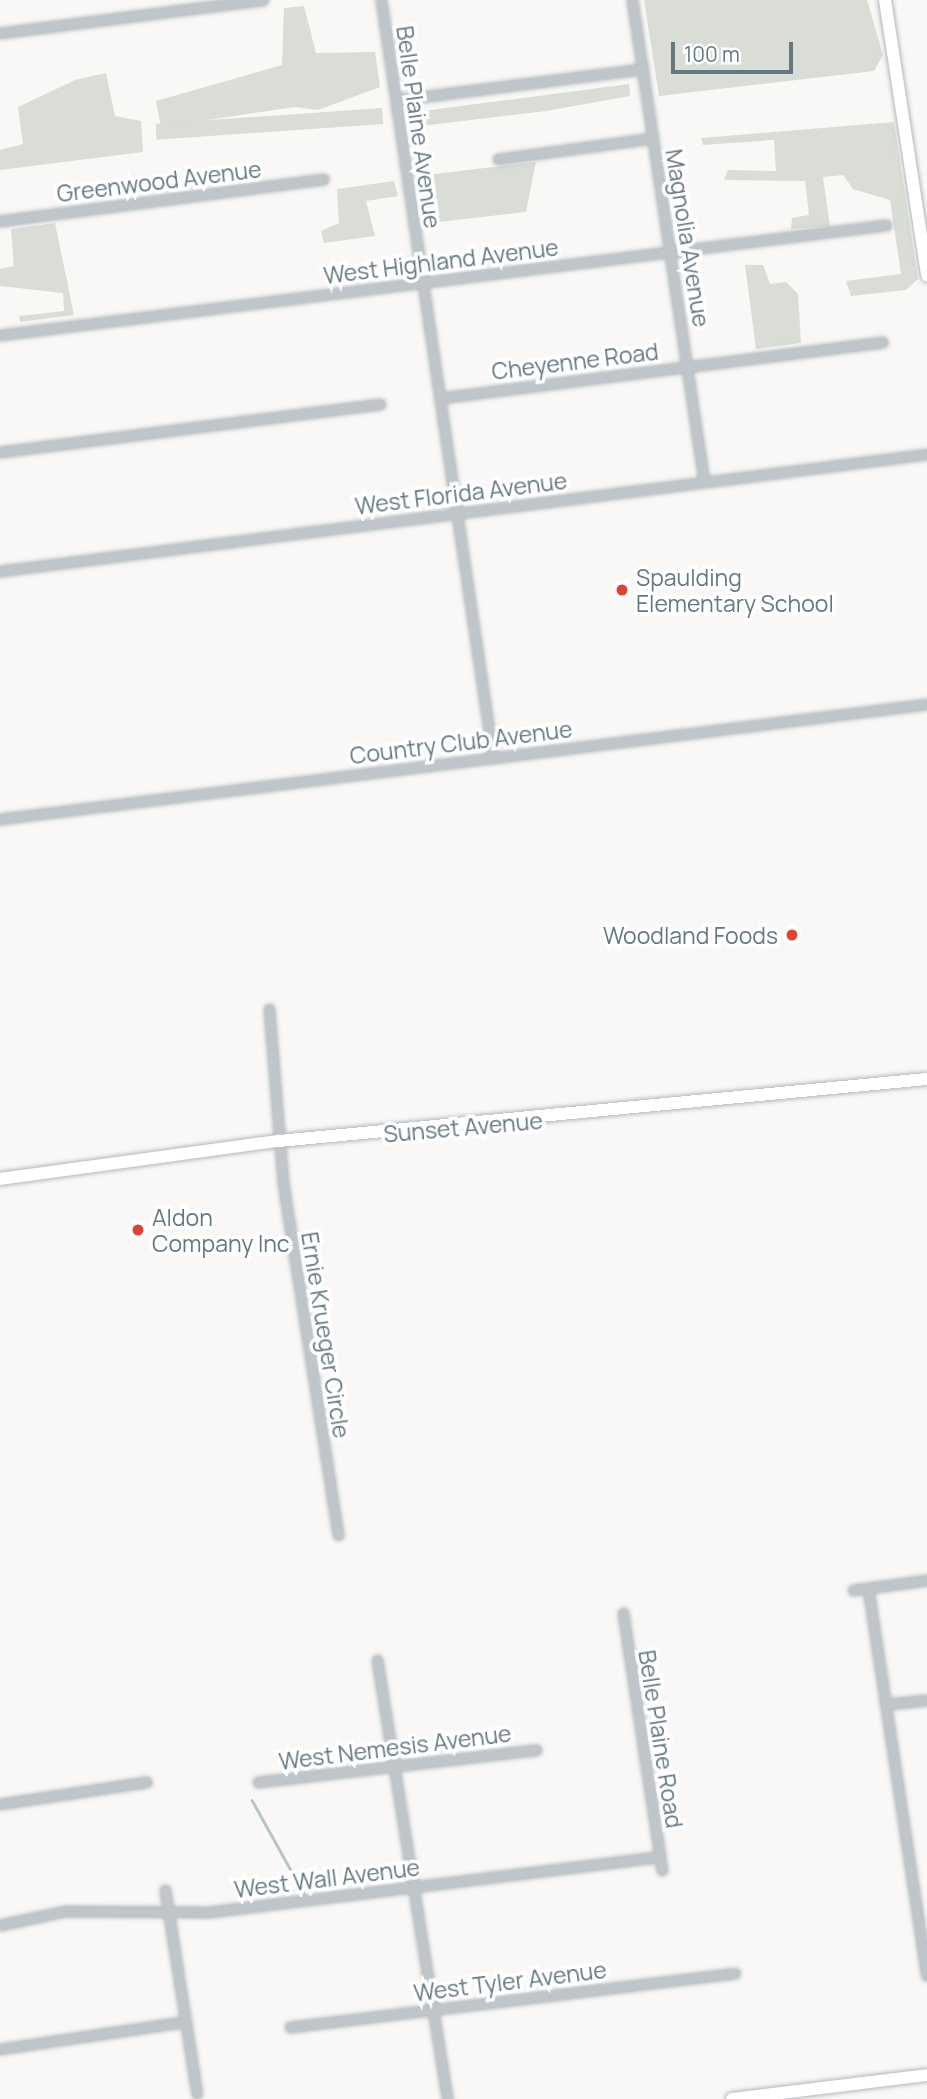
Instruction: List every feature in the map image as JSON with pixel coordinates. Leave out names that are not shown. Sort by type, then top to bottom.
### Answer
[{"type":"street","points":[[0,33],[263,0]]},
{"type":"street","name":"Belle Plaine Avenue","points":[[381,0],[494,758]]},
{"type":"street","name":"Magnolia Avenue","points":[[632,0],[704,482]]},
{"type":"street","points":[[885,0],[927,276]]},
{"type":"street","points":[[396,100],[643,69]]},
{"type":"street","points":[[498,159],[653,138]]},
{"type":"street","name":"Greenwood Avenue","points":[[0,220],[323,178]]},
{"type":"street","name":"West Highland Avenue","points":[[0,335],[886,225]]},
{"type":"street","name":"Cheyenne Road","points":[[440,398],[882,342]]},
{"type":"street","points":[[0,452],[380,404]]},
{"type":"street","name":"West Florida Avenue","points":[[0,571],[927,454]]},
{"type":"street","name":"Country Club Avenue","points":[[0,819],[927,704]]},
{"type":"street","name":"Ernie Krueger Circle","points":[[269,1009],[279,1141],[338,1535]]},
{"type":"street","name":"Sunset Avenue","points":[[0,1179],[279,1141],[927,1079]]},
{"type":"street","points":[[853,1590],[927,1580]]},
{"type":"street","points":[[868,1588],[927,1976]]},
{"type":"street","name":"Belle Plaine Road","points":[[623,1613],[662,1870]]},
{"type":"street","points":[[377,1660],[447,2099]]},
{"type":"street","points":[[887,1704],[927,1700]]},
{"type":"street","name":"West Nemesis Avenue","points":[[258,1782],[536,1750]]},
{"type":"street","points":[[0,1804],[146,1782]]},
{"type":"street","name":"West Wall Avenue","points":[[0,1925],[65,1911],[167,1914],[659,1857]]},
{"type":"street","points":[[166,1890],[183,2022],[197,2094]]},
{"type":"street","name":"West Tyler Avenue","points":[[290,2027],[735,1973]]},
{"type":"street","points":[[0,2049],[183,2022]]},
{"type":"street","points":[[732,2099],[927,2074]]},
{"type":"shaded area","points":[[644,0],[867,0],[883,55],[874,71],[659,96]]},
{"type":"shaded area","points":[[304,6],[316,53],[375,52],[380,87],[318,110],[295,107],[161,127],[156,101],[282,65],[284,8]]},
{"type":"shaded area","points":[[106,73],[115,116],[141,121],[143,152],[0,170],[0,150],[23,144],[18,107],[75,80]]},
{"type":"shaded area","points":[[629,84],[630,96],[546,111],[413,127],[408,113]]},
{"type":"shaded area","points":[[382,108],[383,124],[157,140],[156,124]]},
{"type":"shaded area","points":[[894,122],[918,279],[906,290],[851,296],[846,281],[901,274],[890,200],[853,189],[843,175],[823,177],[830,226],[791,229],[792,218],[809,215],[805,181],[724,180],[728,170],[776,171],[774,140],[703,145],[701,138]]},
{"type":"shaded area","points":[[536,162],[526,212],[422,224],[418,176]]},
{"type":"shaded area","points":[[394,181],[398,196],[366,201],[375,236],[324,243],[321,231],[339,223],[337,189]]},
{"type":"shaded area","points":[[55,223],[74,315],[20,322],[19,316],[64,311],[63,293],[0,286],[0,269],[14,266],[11,229]]},
{"type":"shaded area","points":[[745,265],[763,265],[770,284],[786,282],[798,294],[801,343],[756,349]]},
{"type":"waterway","points":[[252,1800],[304,1894]]},
{"type":"place","name":"Spaulding Elementary School","points":[[622,590]]},
{"type":"place","name":"Woodland Foods","points":[[792,935]]},
{"type":"place","name":"Aldon Company Inc","points":[[138,1230]]}]
